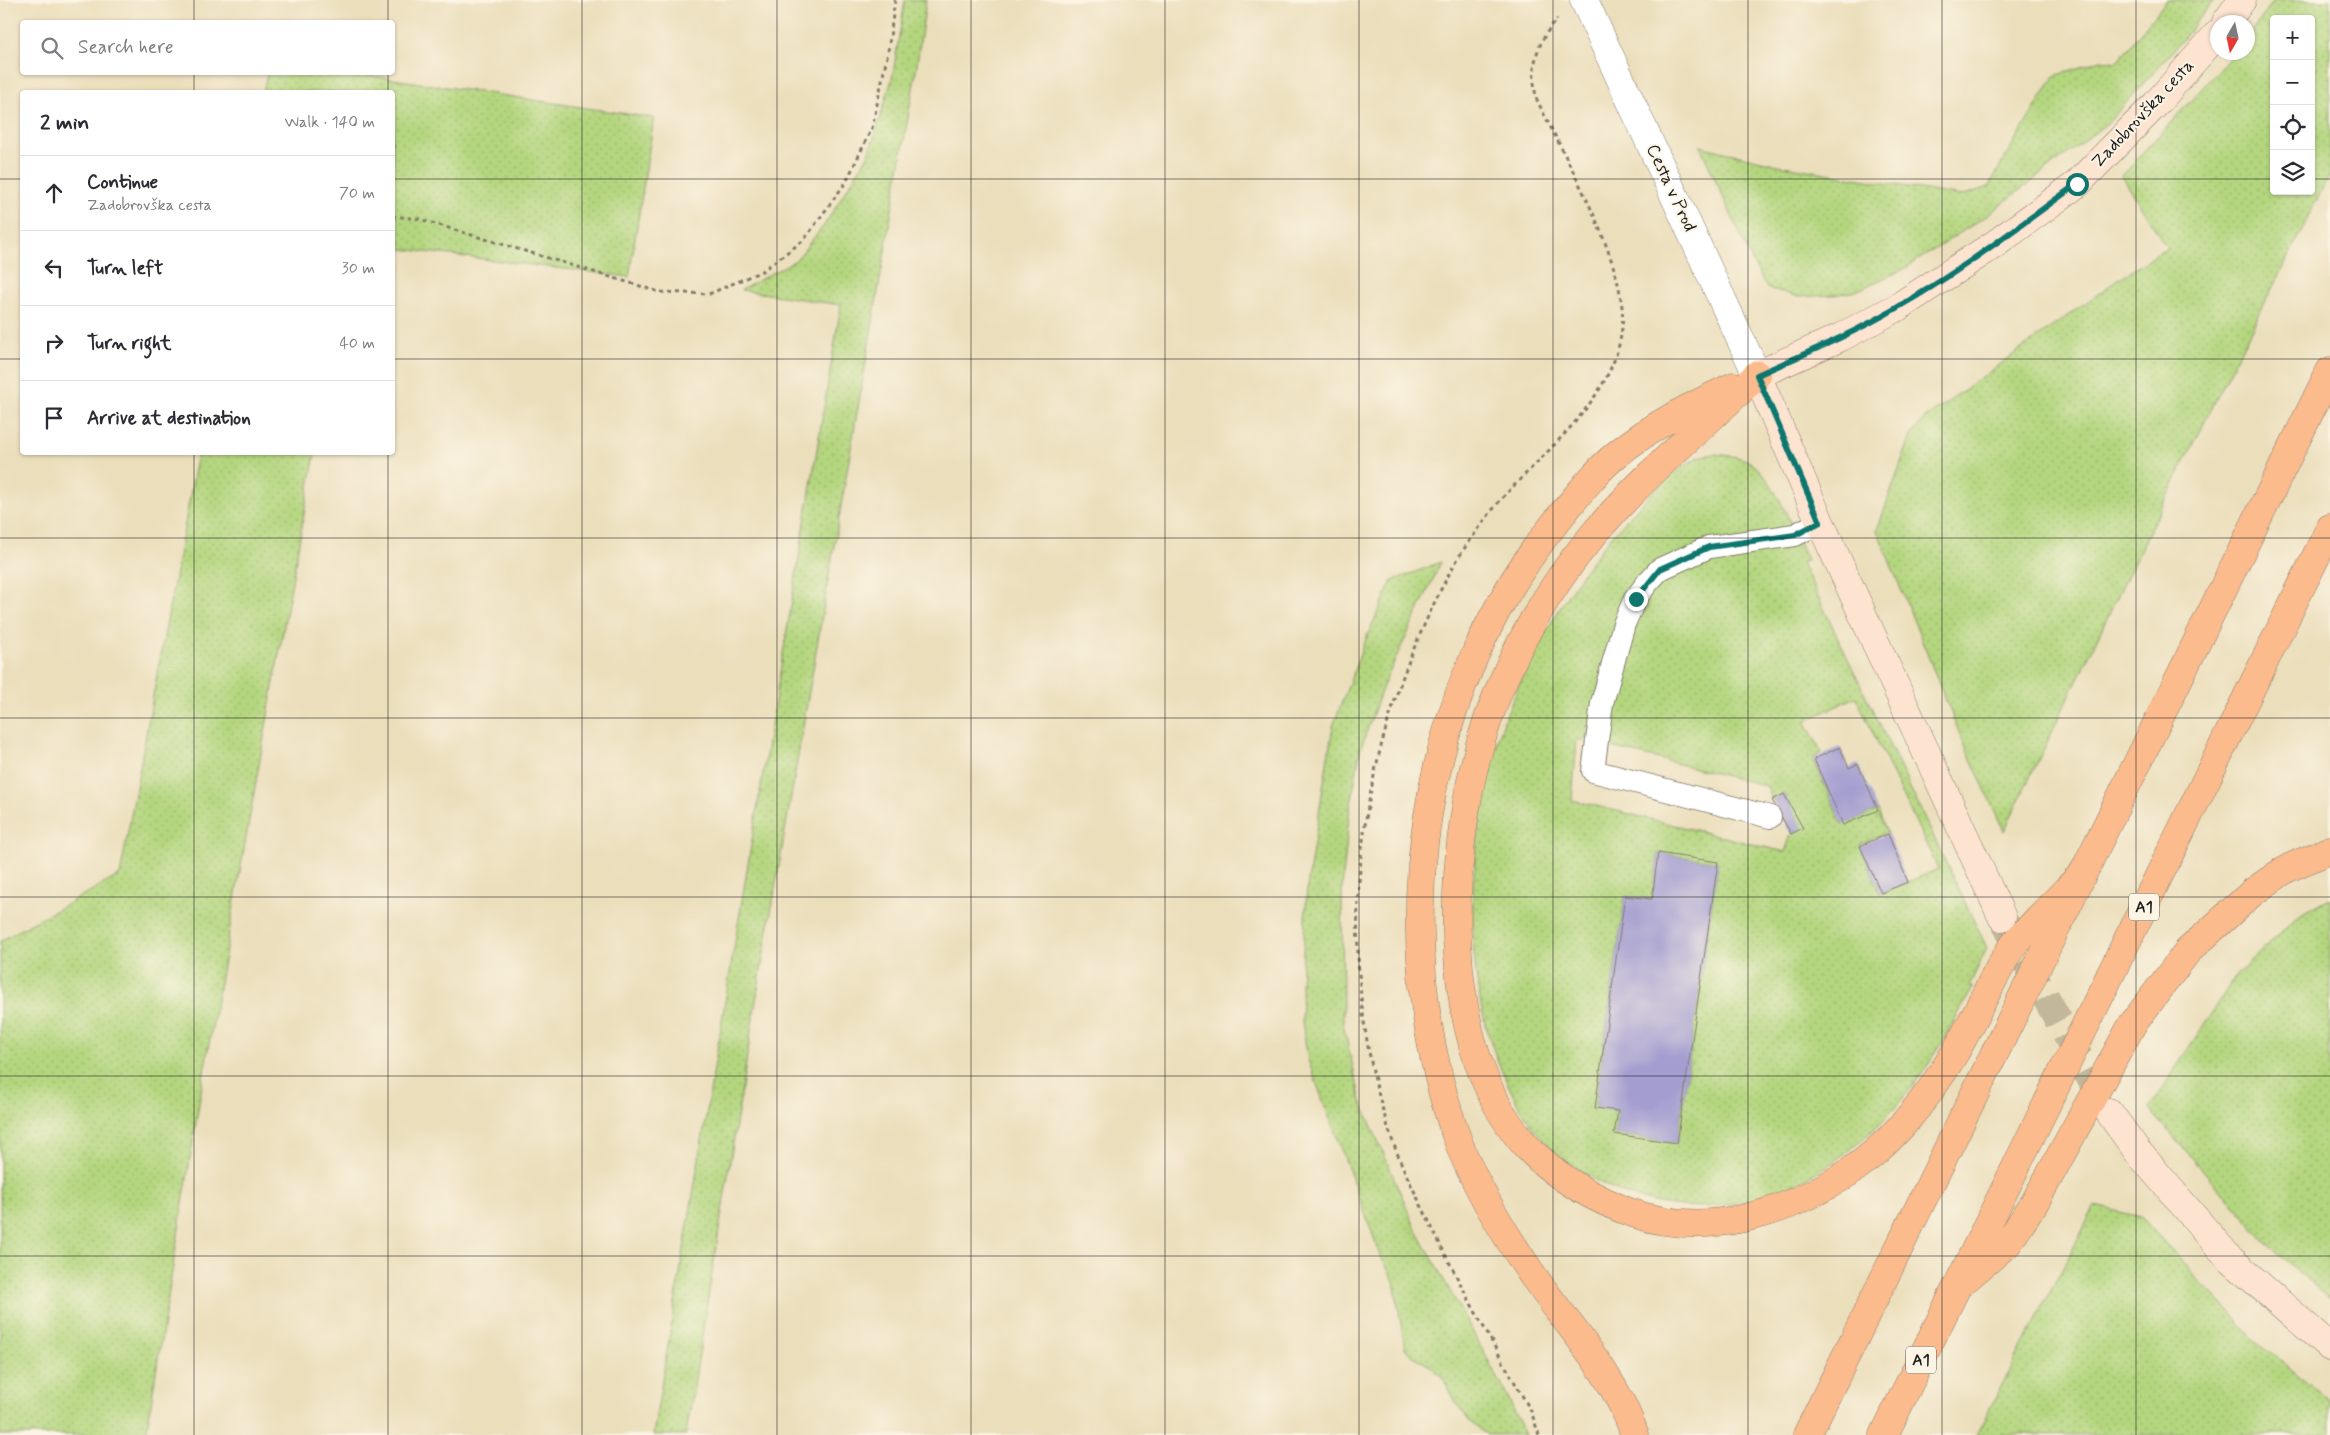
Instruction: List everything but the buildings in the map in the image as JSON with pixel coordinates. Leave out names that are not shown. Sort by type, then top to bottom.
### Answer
[{"type":"highway","points":[[1807,1435],[2330,371]]},
{"type":"highway","points":[[1757,375],[1634,490],[1593,535],[1553,587],[1512,662],[1481,742],[1472,775],[1458,875],[1456,936],[1459,971],[1471,1036],[1482,1072],[1496,1102],[1514,1131],[1534,1155],[1586,1192],[1613,1206],[1649,1219],[1690,1224],[1728,1222],[1764,1214],[1795,1203],[1852,1170],[1881,1146],[1909,1115],[1933,1085],[1955,1052],[2012,946],[2083,873]]},
{"type":"highway","points":[[1635,1435],[1628,1415],[1594,1356],[1530,1271],[1490,1208],[1458,1142],[1431,1042],[1422,963],[1420,886],[1426,821],[1441,752],[1462,687],[1495,615],[1537,545],[1584,488],[1614,456],[1668,417],[1757,375]]},
{"type":"highway","name":"A1","points":[[1884,1435],[2330,528]]},
{"type":"highway","points":[[1958,1286],[2008,1244],[2036,1202],[2132,1025],[2187,952],[2253,892],[2286,869],[2330,850]]},
{"type":"main road","points":[[2231,15],[2242,0]]},
{"type":"main road","name":"Zadobrovška cesta","points":[[1757,375],[1840,337],[1898,307],[1995,244],[2077,184],[2156,104],[2210,42]]},
{"type":"main road","points":[[1757,375],[1820,522],[2002,917]]},
{"type":"main road","points":[[2109,1112],[2138,1152],[2230,1259],[2330,1347]]},
{"type":"street","name":"Cesta v Prod","points":[[1584,0],[1757,375]]},
{"type":"lane","points":[[1770,817],[1593,771],[1602,703],[1624,624],[1636,599],[1660,569],[1709,547],[1795,535],[1820,522]]},
{"type":"path","points":[[395,216],[420,219],[660,292],[709,294],[762,270],[804,240],[846,182],[872,128],[888,52],[895,0]]},
{"type":"green space","points":[[905,0],[926,0],[916,71],[759,982],[686,1435],[653,1435],[841,305],[741,290],[796,260],[825,224],[869,154],[892,79]]},
{"type":"green space","points":[[2167,0],[2214,0],[2184,38],[2110,121],[1986,216],[1904,269],[1856,291],[1834,295],[1799,297],[1767,288],[1753,263],[1700,146],[1778,165],[1961,196],[1988,187],[2054,76],[2101,60],[2117,62]]},
{"type":"green space","points":[[2274,0],[2330,0],[2330,174],[2140,550],[2004,831],[1960,735],[1877,530],[1911,436],[1924,419],[2120,278],[2167,248],[2122,176],[2228,60],[2255,60],[2255,28]]},
{"type":"green space","points":[[267,75],[366,75],[654,118],[629,277],[395,248],[395,90],[263,90]]},
{"type":"green space","points":[[1714,454],[1740,458],[1758,468],[1783,506],[1807,560],[1802,563],[1987,948],[1969,986],[1973,988],[1933,1057],[1891,1112],[1861,1141],[1827,1166],[1791,1186],[1752,1199],[1712,1206],[1671,1205],[1629,1195],[1595,1180],[1565,1160],[1527,1120],[1507,1082],[1492,1046],[1482,1010],[1476,974],[1473,935],[1473,895],[1481,813],[1489,773],[1499,735],[1526,669],[1579,578],[1632,513],[1680,469],[1695,459]],"holes":[[[1856,697],[1938,869],[1880,894],[1860,844],[1887,833],[1878,810],[1842,825],[1813,758],[1822,753],[1805,721]],[[1591,730],[1610,732],[1611,747],[1767,786],[1772,800],[1784,794],[1802,828],[1791,834],[1785,852],[1572,800],[1577,740],[1585,740]],[[1658,853],[1718,862],[1677,1143],[1614,1134],[1618,1111],[1595,1107],[1625,896],[1652,899]]]},
{"type":"green space","points":[[198,455],[315,455],[204,1072],[146,1435],[0,1435],[0,941],[120,875]]},
{"type":"green space","points":[[1441,562],[1383,686],[1360,750],[1349,816],[1342,889],[1343,1024],[1361,1101],[1415,1227],[1506,1393],[1525,1435],[1487,1435],[1470,1422],[1457,1404],[1442,1376],[1410,1354],[1405,1348],[1394,1281],[1380,1254],[1308,1060],[1302,1022],[1301,985],[1307,887],[1333,726],[1367,636],[1392,581]]},
{"type":"green space","points":[[2330,898],[2330,1299],[2275,1252],[2149,1109],[2237,974],[2300,914]]},
{"type":"green space","points":[[2095,1206],[2141,1217],[2253,1338],[2330,1401],[2330,1435],[1976,1435]]},
{"type":"tunnel","points":[[2005,923],[2107,1109]]},
{"type":"route","points":[[1636,599],[1660,569],[1709,547],[1795,535],[1820,522],[1757,375],[1840,337],[1898,307],[1995,244],[2077,184]]}]
